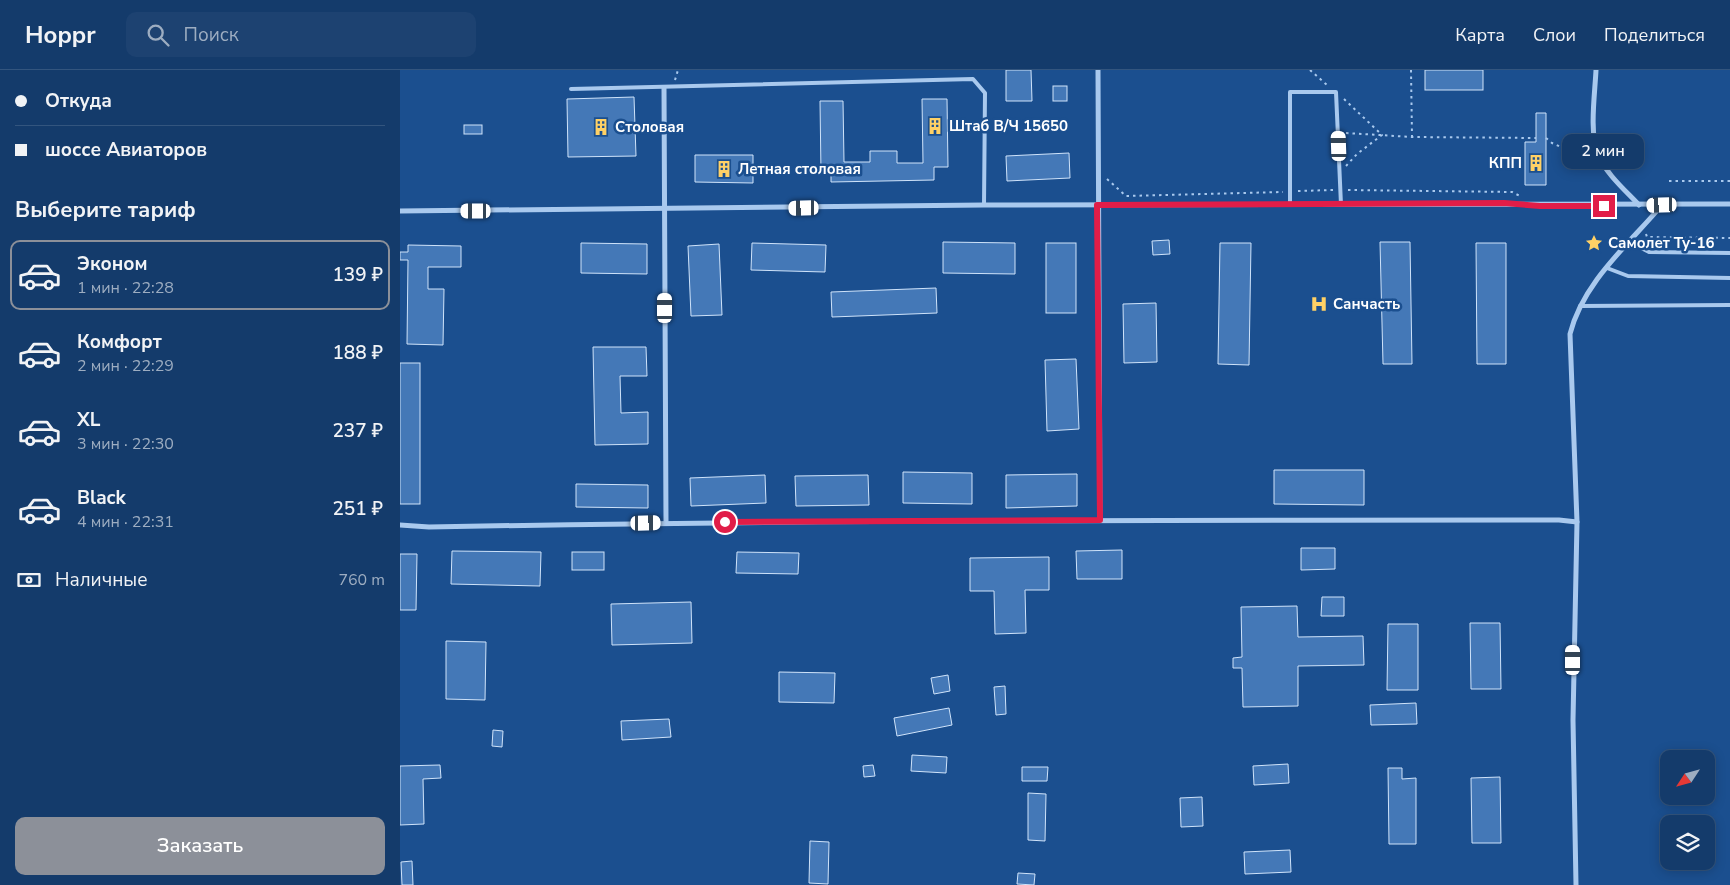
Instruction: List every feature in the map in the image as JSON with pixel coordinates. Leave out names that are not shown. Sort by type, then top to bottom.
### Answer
[{"type":"street","points":[[1098,70],[1097,205],[1100,520]]},
{"type":"street","points":[[1596,70],[1594,138],[1598,154],[1606,167],[1639,205]]},
{"type":"street","points":[[664,88],[666,522]]},
{"type":"street","points":[[400,211],[1097,205],[1504,203],[1540,206],[1730,204]]},
{"type":"street","points":[[1576,885],[1573,710],[1578,522],[1570,334],[1580,306],[1607,268],[1662,205]]},
{"type":"street","points":[[400,525],[429,527],[666,522],[1100,520],[1559,520],[1578,522]]},
{"type":"lane","points":[[571,88],[664,88],[973,79],[985,93],[984,206]]},
{"type":"lane","points":[[1290,205],[1290,92],[1336,92],[1341,205]]},
{"type":"lane","points":[[1628,242],[1649,252],[1730,253]]},
{"type":"lane","points":[[1607,268],[1628,276],[1730,278]]},
{"type":"lane","points":[[1580,306],[1730,305]]},
{"type":"path","points":[[1411,70],[1412,136]]},
{"type":"path","points":[[1344,99],[1382,135]]},
{"type":"path","points":[[1338,132],[1412,136],[1536,138]]},
{"type":"path","points":[[1340,172],[1356,154],[1382,135]]},
{"type":"path","points":[[1546,138],[1552,144],[1606,167]]},
{"type":"path","points":[[1669,181],[1730,181]]},
{"type":"path","points":[[1644,225],[1647,237],[1730,238]]},
{"type":"building","points":[[1006,70],[1031,70],[1032,101],[1006,101]]},
{"type":"building","points":[[1425,70],[1483,70],[1483,90],[1425,90]]},
{"type":"building","points":[[1053,86],[1067,86],[1067,101],[1053,101]]},
{"type":"building","name":"Столовая","points":[[634,97],[636,156],[568,157],[567,99]]},
{"type":"building","name":"Штаб В/Ч 15650","points":[[922,99],[947,99],[948,167],[934,167],[934,180],[831,182],[831,173],[821,173],[820,101],[843,101],[844,162],[870,162],[870,151],[897,151],[897,163],[923,163]]},
{"type":"building","name":"КПП","points":[[1536,113],[1546,113],[1546,185],[1525,185],[1525,142],[1536,142]]},
{"type":"building","points":[[464,125],[482,125],[482,134],[464,134]]},
{"type":"building","points":[[1069,153],[1070,178],[1007,181],[1006,156]]},
{"type":"building","name":"Летная столовая","points":[[695,155],[753,155],[753,183],[695,182]]},
{"type":"building","points":[[1169,240],[1170,254],[1153,255],[1152,241]]},
{"type":"building","points":[[943,242],[1015,243],[1015,274],[943,273]]},
{"type":"building","points":[[1380,242],[1410,242],[1412,364],[1383,364]]},
{"type":"building","points":[[581,243],[647,244],[647,274],[581,273]]},
{"type":"building","points":[[752,243],[826,245],[825,272],[751,270]]},
{"type":"building","points":[[1046,243],[1076,243],[1076,313],[1046,313]]},
{"type":"building","points":[[1220,243],[1251,243],[1249,365],[1218,364]]},
{"type":"building","points":[[1476,243],[1506,243],[1506,364],[1477,364]]},
{"type":"building","points":[[719,244],[722,315],[691,316],[688,246]]},
{"type":"building","points":[[408,245],[461,246],[461,267],[428,267],[428,289],[444,289],[443,345],[407,344],[408,260],[400,260],[400,252],[408,252]]},
{"type":"building","points":[[936,288],[937,313],[832,317],[831,292]]},
{"type":"building","points":[[1156,303],[1157,362],[1124,363],[1123,304]]},
{"type":"building","points":[[593,347],[646,347],[647,376],[620,376],[621,413],[648,412],[648,444],[595,445]]},
{"type":"building","points":[[1076,359],[1079,429],[1047,431],[1045,360]]},
{"type":"building","points":[[400,363],[420,363],[420,504],[400,504]]},
{"type":"building","points":[[1274,470],[1364,470],[1364,505],[1274,504]]},
{"type":"building","points":[[903,472],[972,473],[972,504],[903,503]]},
{"type":"building","points":[[1077,474],[1077,506],[1006,508],[1006,475]]},
{"type":"building","points":[[765,475],[766,503],[691,506],[690,478]]},
{"type":"building","points":[[868,475],[869,505],[796,506],[795,476]]},
{"type":"building","points":[[576,484],[648,485],[648,508],[576,507]]},
{"type":"building","points":[[1301,548],[1335,548],[1335,569],[1301,570]]},
{"type":"building","points":[[1122,550],[1122,579],[1077,579],[1076,551]]},
{"type":"building","points":[[452,551],[541,552],[540,586],[451,584]]},
{"type":"building","points":[[572,552],[604,552],[604,570],[572,570]]},
{"type":"building","points":[[737,552],[799,553],[798,574],[736,573]]},
{"type":"building","points":[[400,554],[417,554],[416,610],[400,610]]},
{"type":"building","points":[[1049,557],[1049,590],[1025,590],[1026,633],[995,634],[994,591],[970,591],[970,558]]},
{"type":"building","points":[[1322,597],[1344,597],[1344,616],[1321,616]]},
{"type":"building","points":[[691,602],[692,643],[612,645],[611,604]]},
{"type":"building","points":[[1297,606],[1298,637],[1363,636],[1364,665],[1298,666],[1298,706],[1243,707],[1242,668],[1233,668],[1233,658],[1242,657],[1241,607]]},
{"type":"building","points":[[1470,623],[1500,623],[1501,689],[1471,689]]},
{"type":"building","points":[[1388,624],[1418,624],[1418,690],[1387,690]]},
{"type":"building","points":[[446,641],[486,642],[485,700],[446,699]]},
{"type":"building","points":[[779,672],[835,673],[834,703],[779,702]]},
{"type":"building","points":[[948,675],[950,691],[934,694],[931,678]]},
{"type":"building","points":[[1005,686],[1006,714],[996,715],[994,687]]},
{"type":"building","points":[[1416,703],[1417,724],[1371,725],[1370,705]]},
{"type":"building","points":[[949,708],[952,725],[897,736],[894,718]]},
{"type":"building","points":[[669,719],[671,737],[622,740],[621,721]]},
{"type":"building","points":[[493,730],[503,731],[502,747],[492,746]]},
{"type":"building","points":[[912,755],[947,757],[946,773],[911,771]]},
{"type":"building","points":[[1288,764],[1289,783],[1254,785],[1253,766]]},
{"type":"building","points":[[440,765],[441,778],[423,779],[424,824],[400,825],[400,766]]},
{"type":"building","points":[[873,765],[875,776],[864,777],[863,766]]},
{"type":"building","points":[[1022,767],[1048,767],[1047,781],[1022,781]]},
{"type":"building","points":[[1388,768],[1402,768],[1402,779],[1416,778],[1416,844],[1389,844]]},
{"type":"building","points":[[1500,777],[1501,843],[1472,843],[1471,778]]},
{"type":"building","points":[[1028,793],[1046,794],[1045,841],[1028,840]]},
{"type":"building","points":[[1202,797],[1203,826],[1181,827],[1180,798]]},
{"type":"building","points":[[810,841],[829,842],[828,884],[809,883]]},
{"type":"building","points":[[1290,850],[1291,872],[1245,874],[1244,852]]},
{"type":"building","points":[[412,861],[413,885],[402,885],[401,862]]},
{"type":"building","points":[[1018,873],[1035,874],[1034,885],[1017,884]]},
{"type":"place","name":"Штаб В/Ч 15650","points":[[935,126]]},
{"type":"place","name":"Столовая","points":[[601,127]]},
{"type":"place","name":"КПП","points":[[1536,163]]},
{"type":"place","name":"Летная столовая","points":[[724,169]]},
{"type":"place","name":"Самолет Ту-16","points":[[1594,243]]},
{"type":"place","name":"Санчасть","points":[[1319,304]]},
{"type":"route","points":[[725,522],[1100,520],[1097,205],[1504,203],[1540,206],[1604,206]]}]
